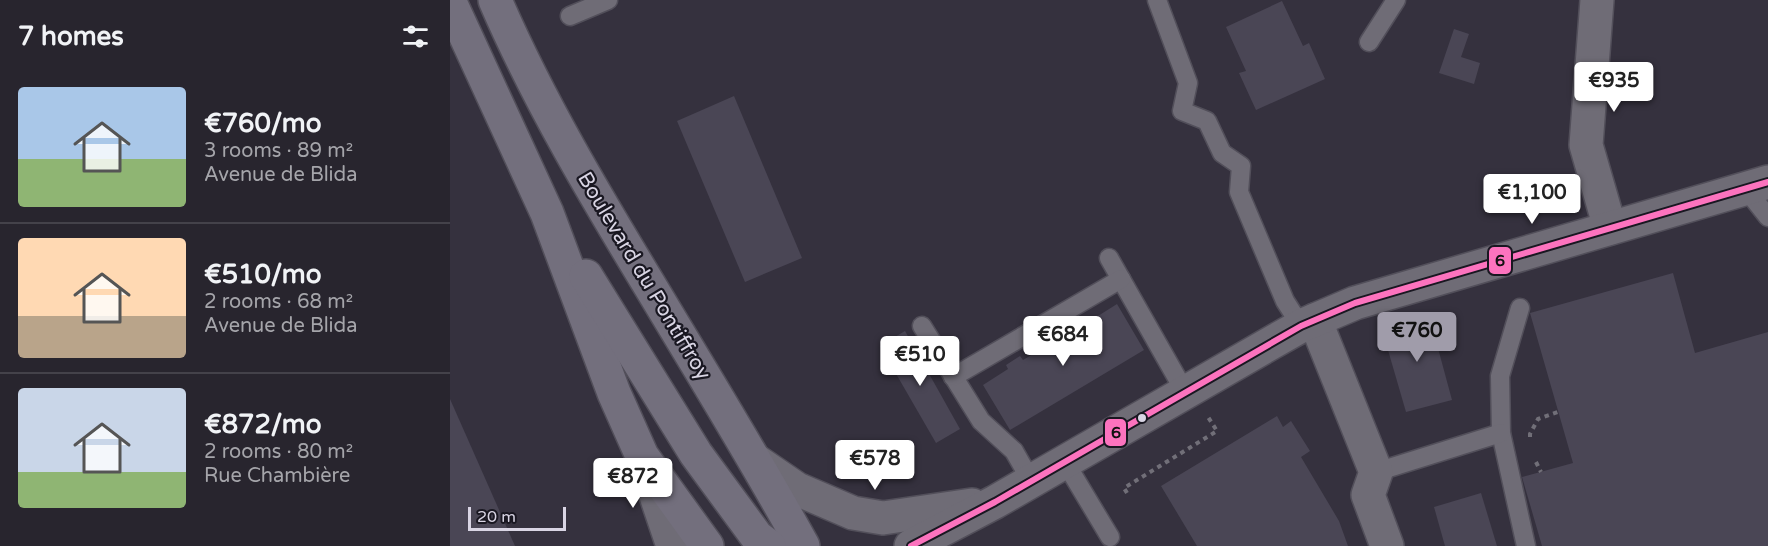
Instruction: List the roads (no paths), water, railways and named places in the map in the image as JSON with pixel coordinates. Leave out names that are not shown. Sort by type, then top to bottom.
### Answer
[{"type":"main road","name":"Boulevard du Pontiffroy","points":[[495,0],[579,168],[756,461],[803,546]]},
{"type":"main road","points":[[1598,0],[1586,145],[1610,228]]},
{"type":"main road","points":[[450,2],[548,213],[614,393],[642,456],[673,546]]},
{"type":"main road","points":[[927,541],[1308,323],[1355,303],[1756,185]]},
{"type":"main road","points":[[548,213],[696,454],[757,537],[769,546]]},
{"type":"main road","points":[[1308,323],[1376,472],[1368,495],[1387,546]]},
{"type":"main road","points":[[642,456],[707,546]]},
{"type":"main road","points":[[756,461],[797,489],[853,513],[870,516],[884,518],[994,502]]},
{"type":"lane","points":[[570,16],[608,0]]},
{"type":"lane","points":[[1157,0],[1188,83],[1182,111],[1207,121],[1222,153],[1241,166],[1239,192],[1285,302],[1308,323]]},
{"type":"lane","points":[[1369,42],[1396,0]]},
{"type":"lane","points":[[1756,185],[1768,217]]},
{"type":"lane","points":[[1109,258],[1185,392]]},
{"type":"lane","points":[[953,377],[1121,279]]},
{"type":"lane","points":[[1520,308],[1500,376],[1501,433],[1526,546]]},
{"type":"lane","points":[[922,326],[981,421],[1014,451],[1031,481]]},
{"type":"lane","points":[[1376,472],[1501,433]]},
{"type":"lane","points":[[1065,462],[1110,537]]}]
